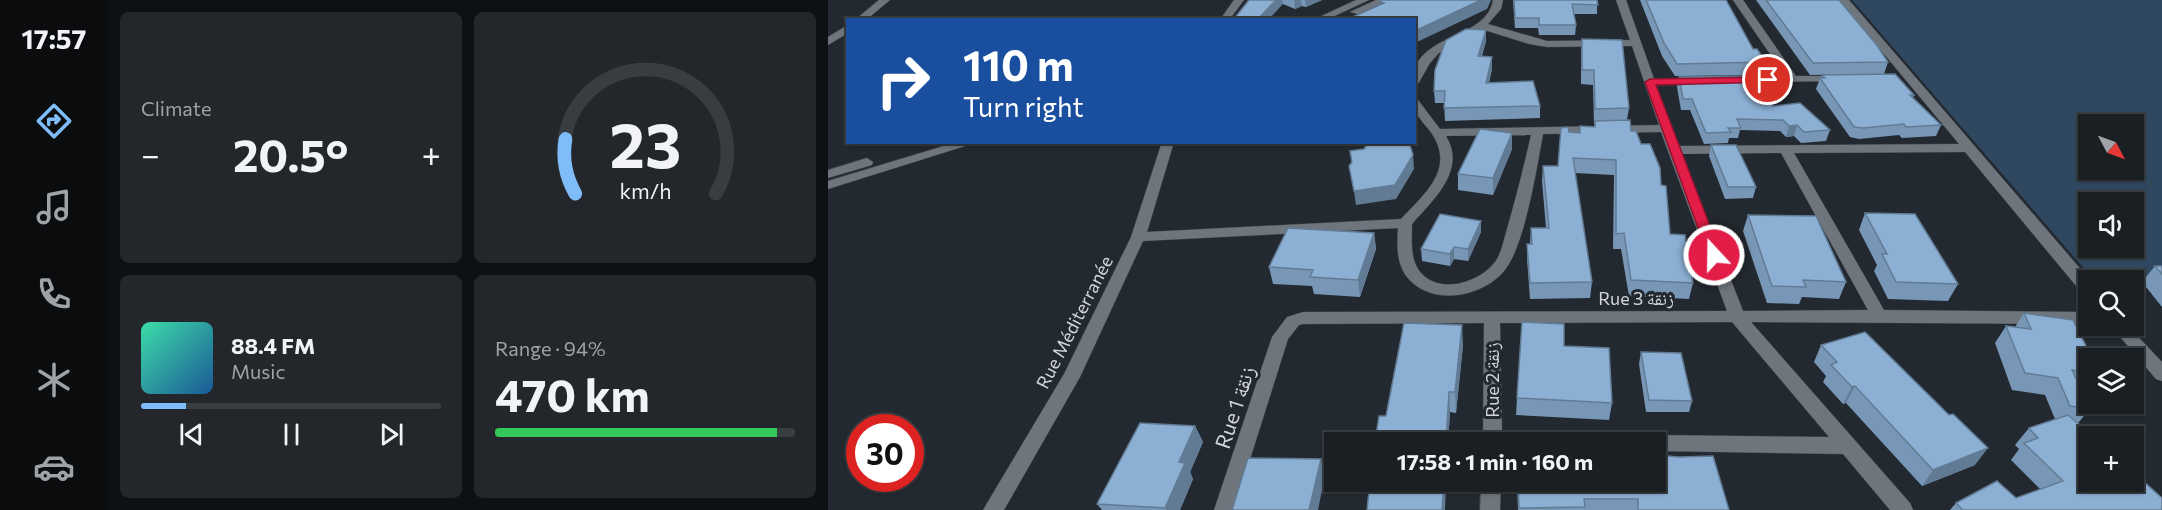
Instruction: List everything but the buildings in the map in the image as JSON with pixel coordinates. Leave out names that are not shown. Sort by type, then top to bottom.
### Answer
[{"type":"street","points":[[862,18],[885,0]]},
{"type":"street","points":[[1226,18],[1239,0]]},
{"type":"street","points":[[1322,18],[1364,0]]},
{"type":"street","points":[[1343,18],[1384,0]]},
{"type":"street","points":[[1416,78],[1427,59],[1436,51],[1496,13],[1498,0]]},
{"type":"street","points":[[1621,0],[1674,150],[1738,318],[1903,510]]},
{"type":"street","points":[[1737,0],[1792,79]]},
{"type":"street","points":[[1844,0],[1905,79],[1969,148],[2078,277]]},
{"type":"street","points":[[1480,25],[1533,42],[1547,44],[1636,43]]},
{"type":"street","points":[[831,38],[846,29]]},
{"type":"street","points":[[1733,80],[1851,79]]},
{"type":"street","points":[[1650,82],[1709,81]]},
{"type":"street","points":[[1416,105],[1437,133],[1449,155],[1447,167],[1436,186],[1405,223],[1407,262],[1413,274],[1427,284],[1460,289],[1476,286],[1493,276],[1503,263],[1517,221],[1538,131]]},
{"type":"street","points":[[1437,133],[1666,128]]},
{"type":"street","points":[[828,174],[930,144]]},
{"type":"street","points":[[828,185],[965,144]]},
{"type":"street","name":"Rue Méditerranée","points":[[993,510],[1071,377],[1138,237],[1167,144]]},
{"type":"street","points":[[1674,150],[1969,148]]},
{"type":"street","points":[[1786,150],[1879,316]]},
{"type":"street","points":[[1138,237],[1405,223]]},
{"type":"street","name":"Rue 3 زنقة","points":[[1293,321],[1312,316],[2078,318]]},
{"type":"street","name":"Rue 2 زنقة","points":[[1492,317],[1492,432]]},
{"type":"street","name":"Rue 1 زنقة","points":[[1224,510],[1280,337],[1293,321]]},
{"type":"street","points":[[2128,336],[2162,374]]},
{"type":"street","points":[[1666,443],[1846,446]]},
{"type":"street","points":[[1490,510],[1491,492]]},
{"type":"shaded area","points":[[1852,0],[2162,0],[2162,280],[2144,280],[2144,270],[2085,270]]},
{"type":"route","points":[[1714,255],[1650,82],[1768,80]]}]
